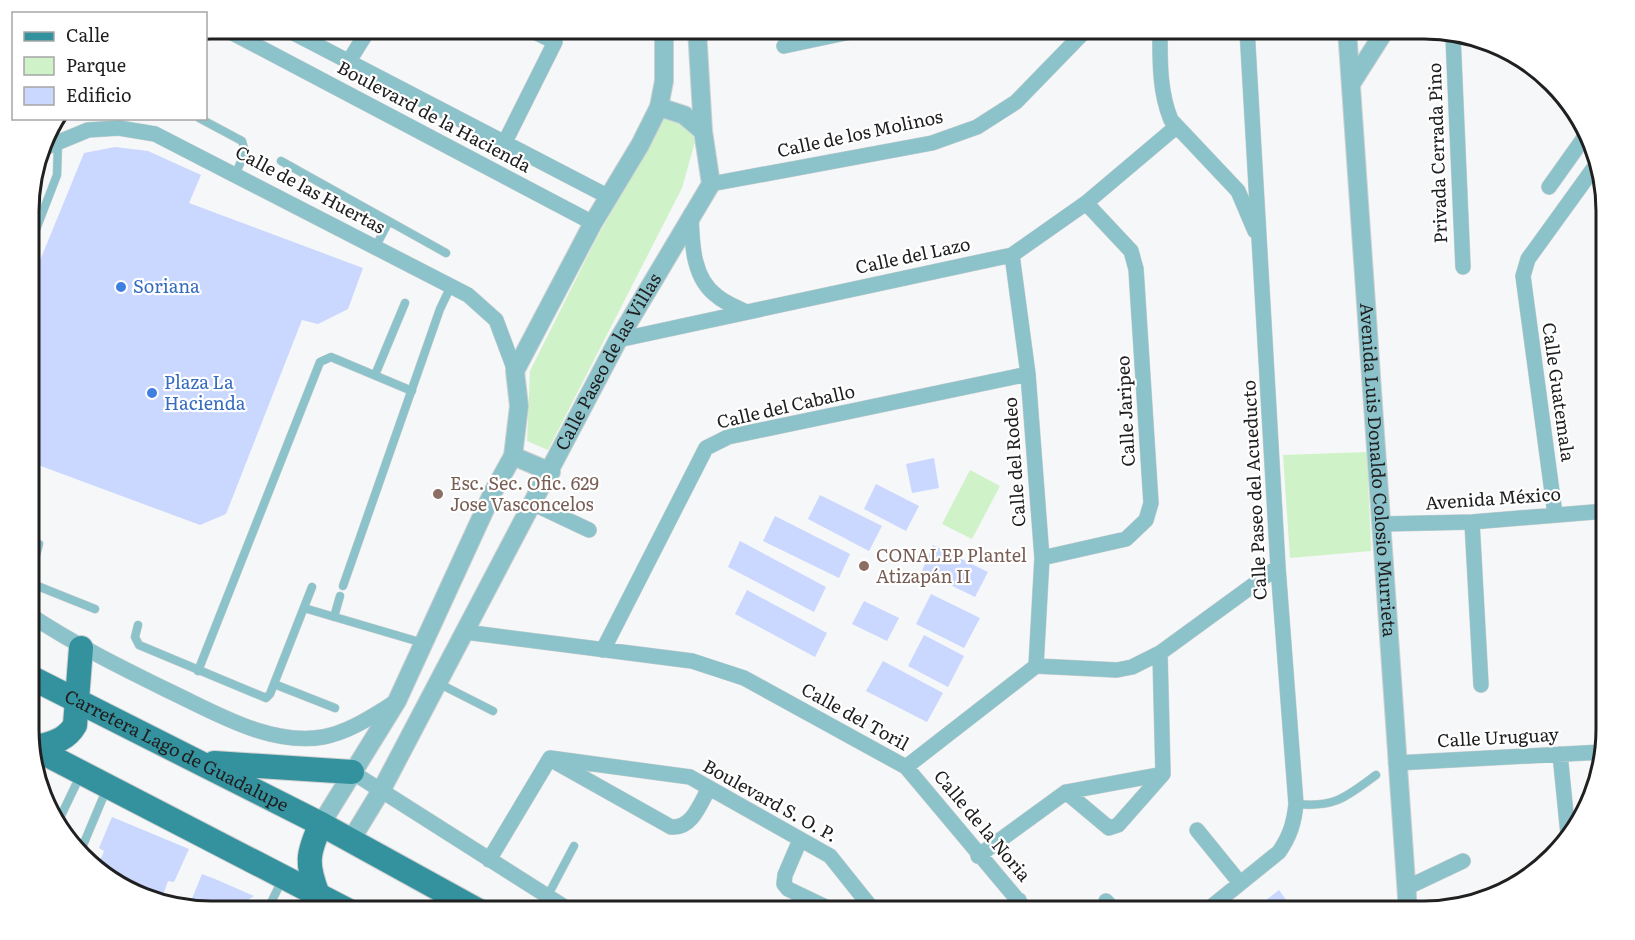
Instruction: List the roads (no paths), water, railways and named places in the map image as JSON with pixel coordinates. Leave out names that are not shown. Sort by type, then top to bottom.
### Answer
[{"type":"main road","points":[[40,750],[69,735],[75,725],[81,648]]},
{"type":"main road","name":"Carretera Lago de Guadalupe","points":[[39,682],[203,762],[461,901]]},
{"type":"main road","points":[[40,754],[283,877],[312,901]]},
{"type":"main road","points":[[203,762],[352,772]]},
{"type":"main road","points":[[314,901],[309,862],[310,848],[321,824]]},
{"type":"street","name":"Boulevard de la Hacienda","points":[[246,39],[593,223]]},
{"type":"street","name":"Boulevard de la Hacienda","points":[[312,39],[352,56],[505,142],[609,197]]},
{"type":"street","points":[[352,56],[362,39]]},
{"type":"street","points":[[505,142],[552,39]]},
{"type":"street","points":[[321,824],[397,701],[493,492],[513,456],[519,406],[515,371],[593,223],[659,107],[664,81],[664,39]]},
{"type":"street","points":[[698,39],[703,132],[711,184]]},
{"type":"street","points":[[783,46],[801,39]]},
{"type":"street","name":"Calle de los Molinos","points":[[711,184],[932,142],[977,127],[1016,102],[1076,39]]},
{"type":"street","points":[[1160,39],[1160,70],[1165,106],[1176,127],[1238,191],[1260,240]]},
{"type":"street","name":"Calle Paseo del Acueducto","points":[[1218,901],[1279,852],[1288,839],[1295,821],[1296,804],[1278,567],[1248,39]]},
{"type":"street","name":"Avenida Luis Donaldo Colosio Murrieta","points":[[1348,39],[1383,524],[1396,763],[1407,901]]},
{"type":"street","points":[[1351,84],[1379,39]]},
{"type":"street","name":"Privada Cerrada Pino","points":[[1453,42],[1463,267]]},
{"type":"street","points":[[659,107],[684,115],[703,132]]},
{"type":"street","name":"Calle del Lazo","points":[[618,340],[1012,255],[1086,203],[1176,127]]},
{"type":"street","name":"Calle de las Huertas","points":[[53,144],[88,130],[119,128],[155,134],[236,173],[468,295],[496,320],[515,371]]},
{"type":"street","points":[[1549,187],[1581,142]]},
{"type":"street","name":"Calle Guatemala","points":[[1555,514],[1523,276],[1528,259],[1591,172]]},
{"type":"street","name":"Calle Paseo de las Villas","points":[[351,840],[382,789],[551,472],[618,340],[691,214],[711,184]]},
{"type":"street","name":"Calle Jaripeo","points":[[1042,558],[1126,539],[1146,520],[1151,503],[1137,269],[1131,251],[1086,203]]},
{"type":"street","points":[[691,214],[692,248],[701,278],[716,296],[746,312]]},
{"type":"street","name":"Calle del Rodeo","points":[[1012,255],[1028,374],[1042,558],[1036,666]]},
{"type":"street","name":"Calle del Caballo","points":[[603,650],[706,448],[728,436],[1028,374]]},
{"type":"street","points":[[513,456],[551,472]]},
{"type":"street","points":[[534,504],[589,530]]},
{"type":"street","name":"Avenida México","points":[[1383,524],[1472,522],[1596,512]]},
{"type":"street","points":[[1472,522],[1481,685]]},
{"type":"street","points":[[1036,666],[1117,670],[1132,667],[1160,653],[1278,567]]},
{"type":"street","points":[[39,621],[81,648],[240,725],[295,738],[323,737],[352,728],[397,701]]},
{"type":"street","name":"Calle del Toril","points":[[465,632],[693,661],[744,678],[906,767],[1036,666]]},
{"type":"street","points":[[1066,792],[1109,828],[1118,825],[1163,774],[1160,653]]},
{"type":"street","points":[[397,701],[422,713]]},
{"type":"street","name":"Calle Uruguay","points":[[1396,763],[1594,752]]},
{"type":"street","points":[[1560,754],[1567,824]]},
{"type":"street","points":[[489,860],[550,758],[671,827],[680,828],[690,822],[709,788]]},
{"type":"street","name":"Boulevard S. O. P.","points":[[550,758],[690,777],[830,856],[866,901]]},
{"type":"street","name":"Calle de la Noria","points":[[906,767],[978,856],[1018,901]]},
{"type":"street","points":[[352,772],[382,789],[554,901]]},
{"type":"street","points":[[978,856],[1066,792],[1163,774]]},
{"type":"street","points":[[1197,830],[1240,883]]},
{"type":"street","points":[[800,840],[785,875],[784,884],[788,889],[813,901]]},
{"type":"street","points":[[1406,888],[1463,861]]},
{"type":"lane","points":[[203,120],[242,141],[245,152],[236,173]]},
{"type":"lane","points":[[39,222],[57,175],[58,141]]},
{"type":"lane","points":[[280,161],[446,253]]},
{"type":"lane","points":[[376,246],[389,221]]},
{"type":"lane","points":[[343,586],[440,309],[451,286]]},
{"type":"lane","points":[[375,375],[405,303]]},
{"type":"lane","points":[[198,671],[320,362],[332,357],[412,391]]},
{"type":"lane","points":[[39,587],[95,609]]},
{"type":"lane","points":[[138,625],[135,637],[139,645],[262,698],[270,694],[312,587]]},
{"type":"lane","points":[[334,617],[340,596]]},
{"type":"lane","points":[[304,608],[424,644]]},
{"type":"lane","points":[[438,683],[493,711]]},
{"type":"lane","points":[[274,684],[335,708]]},
{"type":"lane","points":[[62,814],[81,773]]},
{"type":"lane","points":[[1296,804],[1327,805],[1341,801],[1376,775]]},
{"type":"lane","points":[[83,844],[108,786]]},
{"type":"lane","points":[[547,897],[574,846]]},
{"type":"lane","points":[[272,901],[283,877]]},
{"type":"place","name":"Soriana","points":[[121,287]]},
{"type":"place","name":"Plaza La Hacienda","points":[[152,393]]},
{"type":"place","name":"Esc. Sec. Ofic. 629 Jose Vasconcelos","points":[[438,494]]},
{"type":"place","name":"CONALEP Plantel Atizapán II","points":[[864,566]]}]
